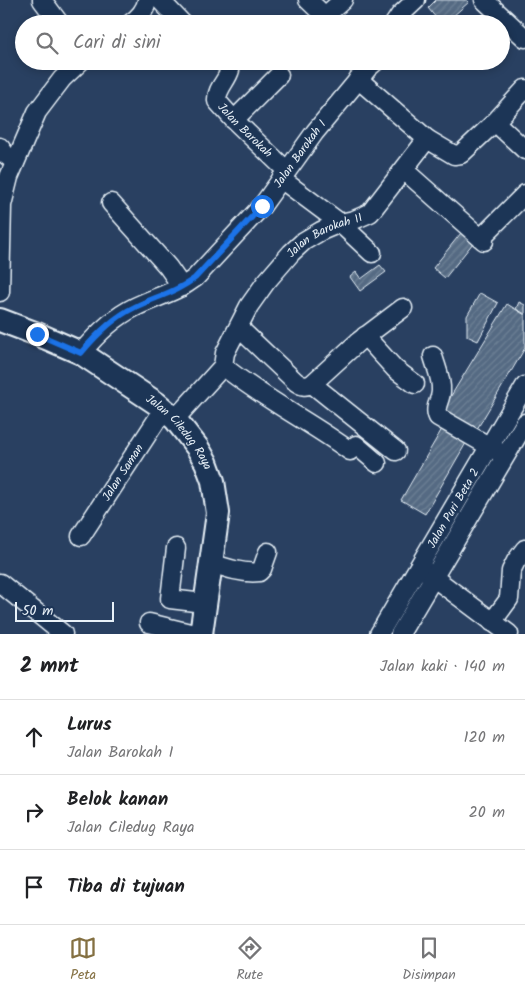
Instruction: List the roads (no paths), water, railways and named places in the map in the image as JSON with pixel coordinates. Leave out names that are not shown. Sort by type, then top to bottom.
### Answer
[{"type":"main road","name":"Jalan Ciledug Raya","points":[[0,320],[81,353],[130,385],[169,414],[191,438],[206,462],[215,489],[217,521],[211,563],[194,634]]},
{"type":"main road","points":[[0,337],[130,385]]},
{"type":"main road","points":[[191,438],[202,469],[206,498],[204,542],[195,602],[194,634]]},
{"type":"street","points":[[42,0],[53,15]]},
{"type":"street","points":[[140,15],[147,0]]},
{"type":"street","points":[[160,0],[174,15]]},
{"type":"street","points":[[308,0],[324,15]]},
{"type":"street","points":[[332,15],[343,0]]},
{"type":"street","points":[[401,15],[416,0]]},
{"type":"street","points":[[484,0],[500,15]]},
{"type":"street","points":[[510,24],[525,38]]},
{"type":"street","points":[[0,292],[2,193],[36,112],[58,84],[72,70]]},
{"type":"street","name":"Jalan Barokah","points":[[230,70],[216,101],[284,174],[372,253]]},
{"type":"street","name":"Jalan Barokah I","points":[[81,353],[118,317],[133,308],[182,287],[195,278],[262,206],[315,132],[366,70]]},
{"type":"street","points":[[234,120],[279,75]]},
{"type":"street","points":[[358,79],[427,139],[454,155],[460,154],[495,122],[525,89]]},
{"type":"street","points":[[495,122],[525,150]]},
{"type":"street","name":"Jalan Barokah II","points":[[169,414],[223,366],[225,353],[249,306],[266,282],[291,253],[304,241],[340,223],[354,220],[370,213],[427,139]]},
{"type":"street","points":[[0,147],[15,162]]},
{"type":"street","points":[[404,170],[483,239],[525,194]]},
{"type":"street","points":[[111,203],[168,267],[182,287]]},
{"type":"street","points":[[239,328],[296,382],[302,386],[307,386],[312,384],[365,336],[403,308]]},
{"type":"street","points":[[365,336],[395,369],[415,384]]},
{"type":"street","points":[[433,356],[441,391],[436,406],[438,417],[505,456]]},
{"type":"street","points":[[223,366],[243,382],[350,451],[356,445],[377,463]]},
{"type":"street","points":[[312,384],[396,452]]},
{"type":"street","name":"Jalan Puri Beta 2","points":[[383,633],[419,566],[525,386]]},
{"type":"street","name":"Jalan Saman","points":[[82,536],[169,414]]},
{"type":"street","name":"Jalan Puri Beta 2","points":[[400,634],[525,423]]},
{"type":"street","points":[[459,498],[476,506]]},
{"type":"street","points":[[176,548],[170,599],[195,602]]},
{"type":"street","points":[[492,622],[509,599],[511,571],[525,549]]},
{"type":"street","points":[[211,563],[226,568],[259,572],[262,569],[268,552]]},
{"type":"street","points":[[419,566],[509,634]]},
{"type":"street","points":[[0,583],[63,634]]},
{"type":"street","points":[[158,623],[194,634]]}]
